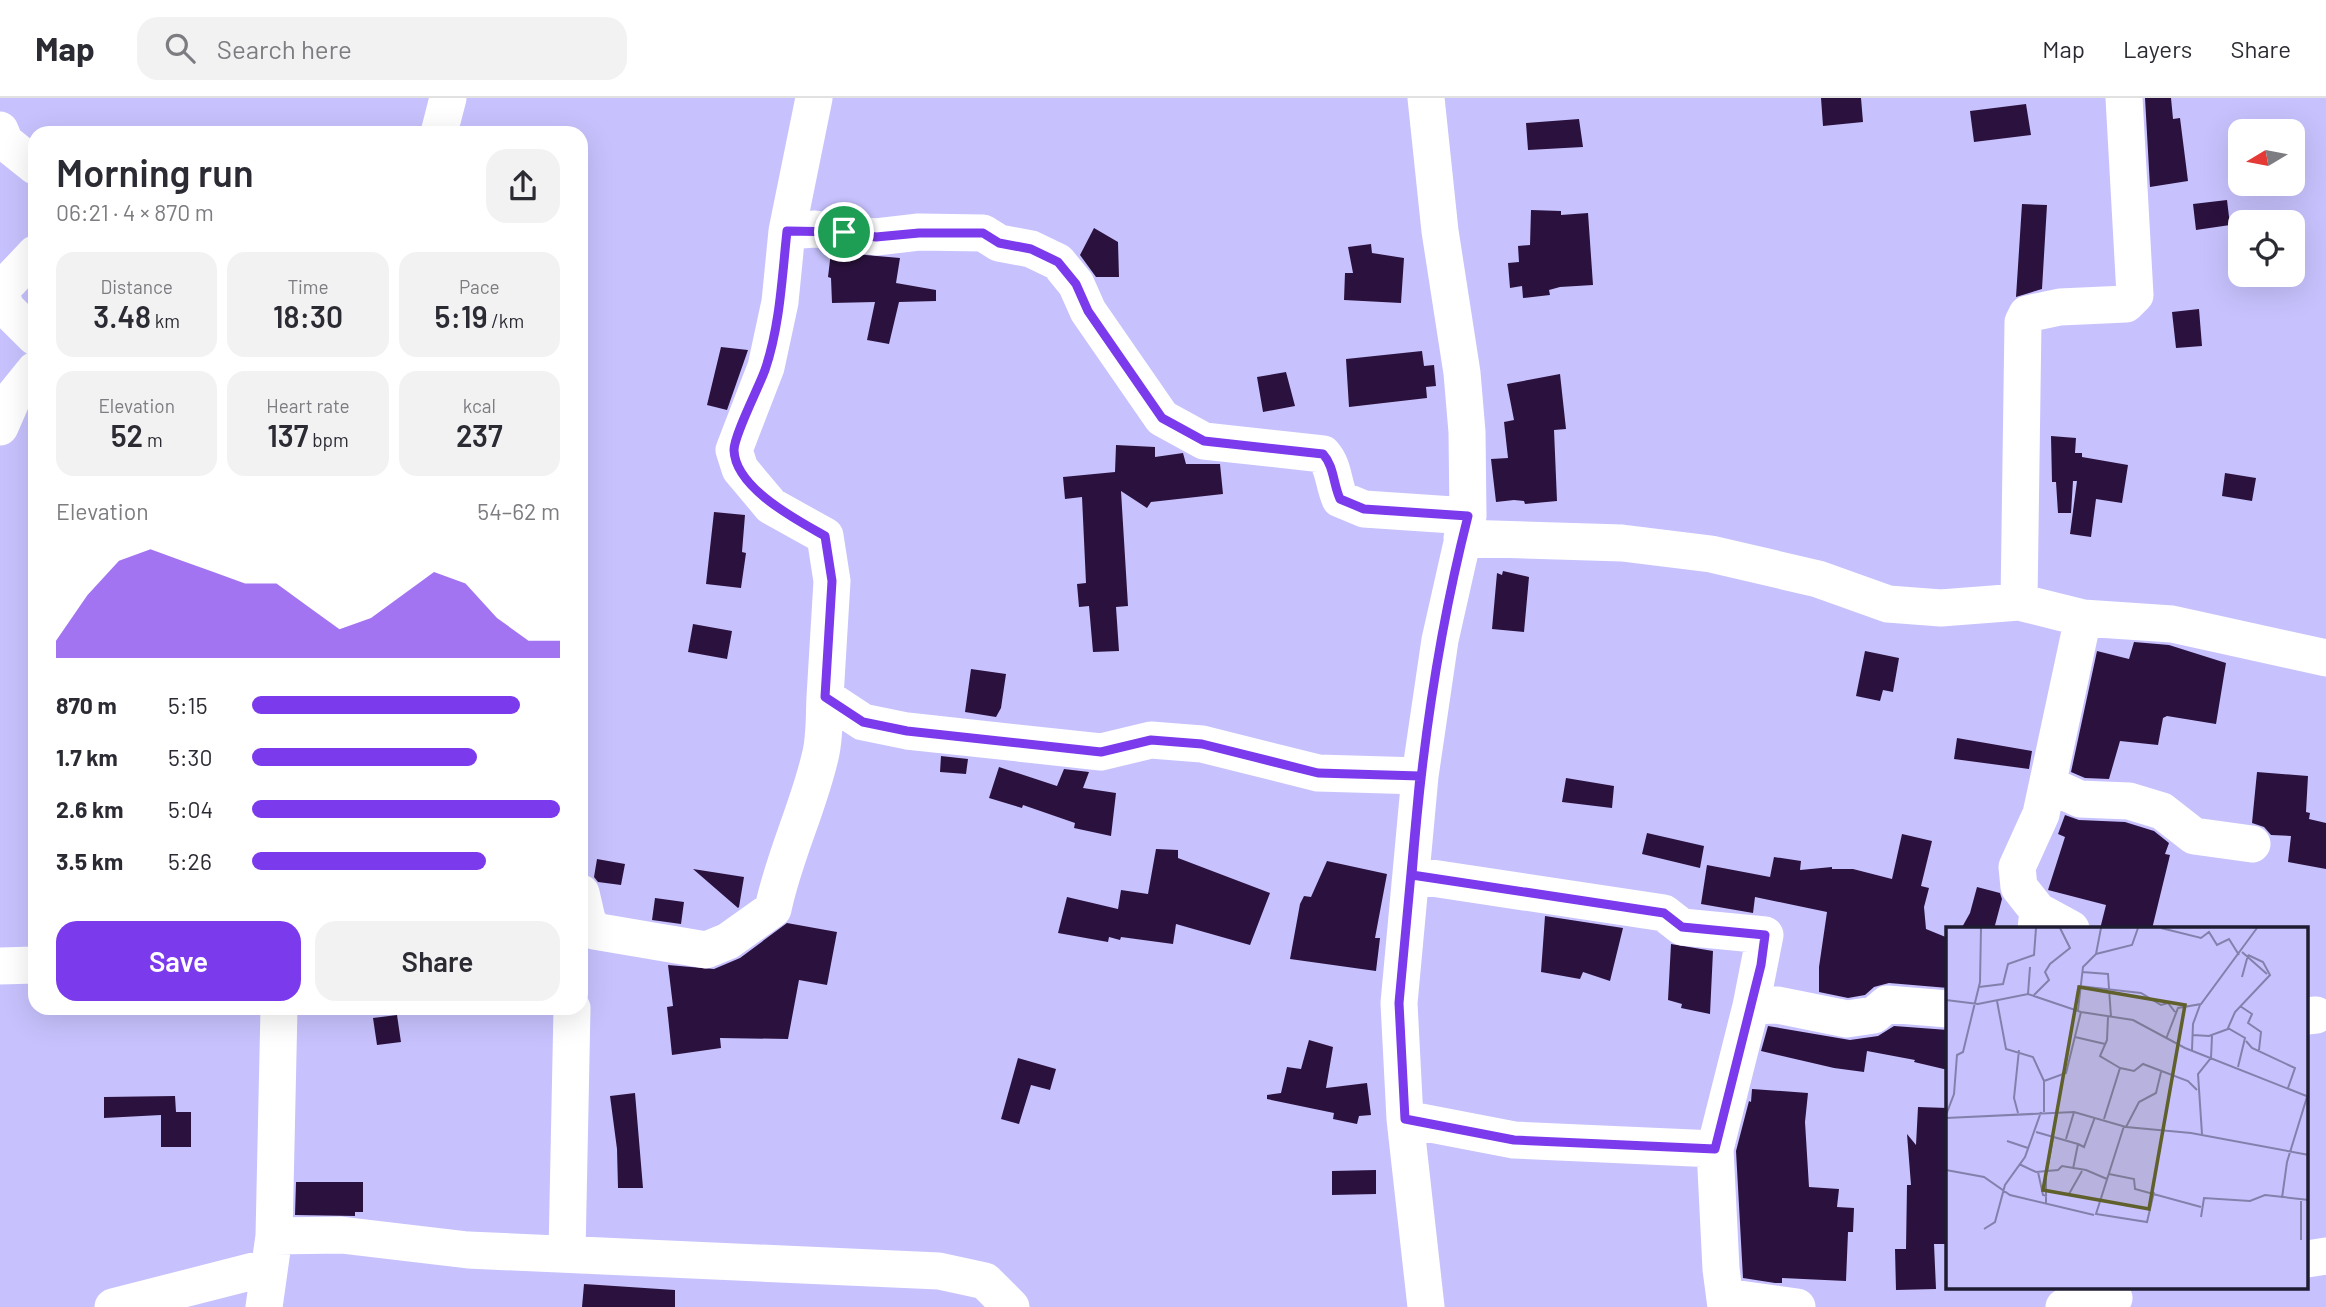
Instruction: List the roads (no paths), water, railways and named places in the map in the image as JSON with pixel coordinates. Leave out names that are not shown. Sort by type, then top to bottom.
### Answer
[{"type":"street","points":[[441,126],[448,98]]},
{"type":"street","points":[[588,921],[594,931],[706,950],[728,941],[772,909],[782,865],[804,813],[821,754],[832,581],[825,536],[771,506],[740,469],[734,450],[766,368],[780,302],[787,231],[814,98]]},
{"type":"street","points":[[1426,98],[1440,232],[1462,373],[1465,527],[1440,640],[1420,776],[1399,1003],[1405,1119],[1426,1307]]},
{"type":"street","points":[[2020,603],[2023,322],[2027,314],[2038,311],[2060,307],[2126,304],[2135,295],[2124,98]]},
{"type":"street","points":[[0,130],[5,142],[28,160]]},
{"type":"street","points":[[787,231],[816,229],[876,237],[919,233],[983,233],[999,243],[1031,249],[1058,262],[1076,284],[1088,311],[1162,418],[1204,441],[1323,454],[1331,462],[1332,481],[1340,499],[1364,509],[1465,527],[1622,542],[1711,554],[1818,579],[1888,604],[1941,608],[2020,603],[2083,618],[2172,624],[2326,658]]},
{"type":"street","points":[[28,261],[1,290],[5,307],[28,330]]},
{"type":"street","points":[[0,427],[13,397],[28,379]]},
{"type":"street","points":[[2063,927],[2037,920],[2019,887],[2017,867],[2041,814],[2049,785],[2083,618]]},
{"type":"street","points":[[825,697],[863,722],[907,731],[1101,752],[1151,740],[1202,744],[1318,773],[1420,776]]},
{"type":"street","points":[[2049,785],[2080,799],[2129,801],[2162,811],[2194,836],[2252,844]]},
{"type":"street","points":[[1412,875],[1664,913],[1682,927],[1765,935],[1751,1006],[1715,1149],[1726,1302],[1797,1307]]},
{"type":"street","points":[[0,966],[28,965]]},
{"type":"street","points":[[1751,1006],[1777,1005],[1847,1018],[1874,1015],[1887,1003],[1946,1010]]},
{"type":"street","points":[[264,1307],[271,1251],[279,1015]]},
{"type":"street","points":[[567,1253],[572,1015]]},
{"type":"street","points":[[1405,1119],[1514,1140],[1715,1149]]},
{"type":"street","points":[[113,1307],[271,1251],[341,1235],[468,1250],[940,1271],[985,1281],[1011,1307]]},
{"type":"street","points":[[2308,1259],[2326,1256]]},
{"type":"street","points":[[2064,1307],[2122,1298]]}]
